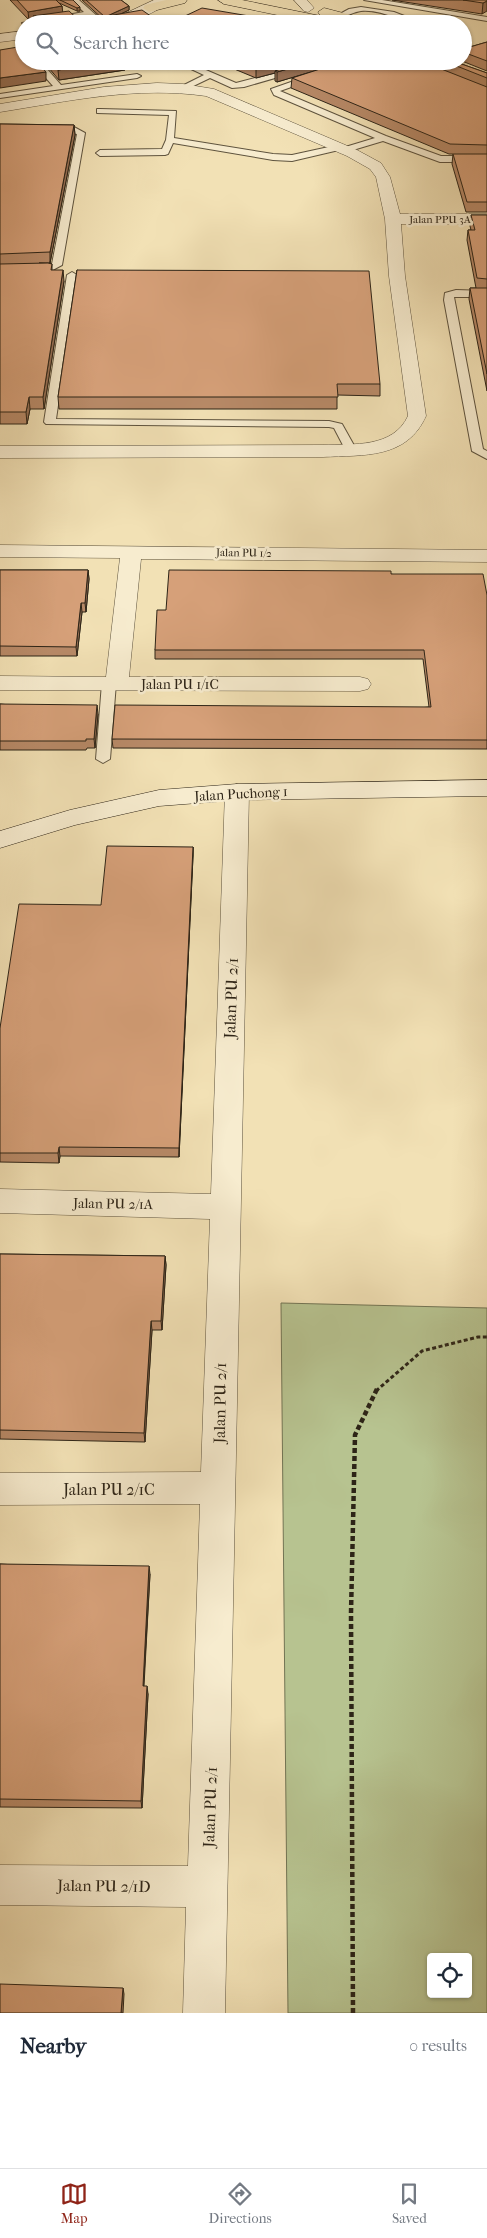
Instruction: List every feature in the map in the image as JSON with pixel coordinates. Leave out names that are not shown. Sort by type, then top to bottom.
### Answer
[{"type":"main road","points":[[151,4],[181,0]]},
{"type":"main road","points":[[212,0],[311,15]]},
{"type":"main road","points":[[224,0],[243,4]]},
{"type":"main road","points":[[266,0],[304,4],[330,15]]},
{"type":"street","points":[[128,15],[163,0]]},
{"type":"street","points":[[0,38],[15,33]]},
{"type":"street","points":[[0,108],[143,81],[209,92],[376,166],[383,177],[393,219],[398,276],[417,416],[410,430],[393,442],[350,449],[313,451],[0,452]]},
{"type":"street","name":"Jalan PPU 3A","points":[[393,219],[487,219]]},
{"type":"street","name":"Jalan PU 1/2","points":[[0,551],[487,556]]},
{"type":"street","points":[[113,683],[131,551]]},
{"type":"street","name":"Jalan PU 1/1C","points":[[0,683],[360,684]]},
{"type":"street","name":"Jalan Puchong 1","points":[[0,840],[70,818],[159,798],[237,792],[487,788]]},
{"type":"street","name":"Jalan PU 2/1","points":[[204,2013],[237,792]]},
{"type":"street","name":"Jalan PU 2/1A","points":[[0,1202],[226,1207]]},
{"type":"street","name":"Jalan PU 2/1C","points":[[0,1489],[218,1488]]},
{"type":"street","name":"Jalan PU 2/1D","points":[[0,1885],[208,1887]]},
{"type":"lane","points":[[75,0],[91,14]]},
{"type":"lane","points":[[368,0],[462,15]]},
{"type":"lane","points":[[347,15],[354,9],[365,7],[391,15]]},
{"type":"lane","points":[[87,15],[91,14]]},
{"type":"lane","points":[[472,17],[487,19]]},
{"type":"lane","points":[[43,70],[59,87]]},
{"type":"lane","points":[[131,70],[143,81]]},
{"type":"lane","points":[[199,70],[235,86],[298,70]]},
{"type":"lane","points":[[185,88],[210,75]]},
{"type":"lane","points":[[317,75],[275,89],[276,93],[383,138],[440,159],[487,159]]},
{"type":"lane","points":[[0,96],[59,87],[143,81]]},
{"type":"lane","points":[[100,111],[174,113],[170,140],[164,153],[100,153]]},
{"type":"lane","points":[[0,270],[49,269],[57,265],[81,133],[64,128],[46,128]]},
{"type":"lane","points":[[170,140],[273,157],[292,158],[341,149],[383,138]]},
{"type":"lane","points":[[72,275],[50,422],[329,424],[338,426],[350,449]]},
{"type":"lane","points":[[487,294],[449,295],[449,300],[478,451],[487,456]]},
{"type":"lane","points":[[103,759],[113,683]]},
{"type":"path","points":[[353,2013],[351,1613],[355,1435],[377,1389],[422,1351],[478,1337],[487,1337]]},
{"type":"green space","points":[[281,1303],[487,1308],[487,2013],[288,2013]]},
{"type":"building","points":[[17,0],[56,0],[62,6],[28,12]]},
{"type":"building","points":[[60,0],[73,0],[80,7],[77,8]]},
{"type":"building","points":[[86,0],[121,0],[129,6],[109,15],[103,15]]},
{"type":"building","points":[[463,0],[487,0],[487,1],[483,3]]},
{"type":"building","points":[[202,8],[243,15],[187,15]]},
{"type":"building","points":[[142,10],[149,15],[114,15]]},
{"type":"building","points":[[69,11],[73,15],[40,15]]},
{"type":"building","points":[[487,42],[487,61],[472,55],[472,46]]},
{"type":"building","points":[[15,48],[15,70],[44,70],[46,72],[0,78],[0,50]]},
{"type":"building","points":[[472,68],[487,73],[487,78],[467,70],[472,70]]},
{"type":"building","points":[[317,70],[444,70],[487,87],[487,145],[450,144],[292,78]]},
{"type":"building","points":[[0,124],[74,125],[50,252],[0,254]]},
{"type":"building","points":[[453,154],[487,154],[487,202],[467,202]]},
{"type":"building","points":[[471,215],[487,215],[487,279],[477,278],[468,230],[475,230]]},
{"type":"building","points":[[0,264],[52,264],[51,270],[63,270],[43,397],[29,397],[26,412],[0,412]]},
{"type":"building","points":[[77,270],[369,271],[380,384],[337,384],[338,397],[58,397]]},
{"type":"building","points":[[470,288],[487,288],[487,374]]},
{"type":"building","points":[[0,570],[88,570],[85,603],[81,603],[76,647],[0,646]]},
{"type":"building","points":[[169,570],[391,571],[391,574],[483,574],[487,595],[487,740],[112,739],[115,705],[431,707],[424,650],[155,650],[157,610],[166,610]]},
{"type":"building","points":[[0,704],[97,705],[94,739],[86,739],[86,741],[0,741]]},
{"type":"building","points":[[107,846],[193,847],[179,1148],[59,1147],[58,1153],[0,1153],[0,1028],[19,904],[101,905]]},
{"type":"building","points":[[0,1254],[165,1256],[161,1321],[151,1321],[144,1433],[0,1430]]},
{"type":"building","points":[[0,1564],[149,1566],[143,1686],[147,1686],[141,1801],[0,1799]]},
{"type":"building","points":[[0,1984],[123,1988],[121,2013],[0,2013]]}]
